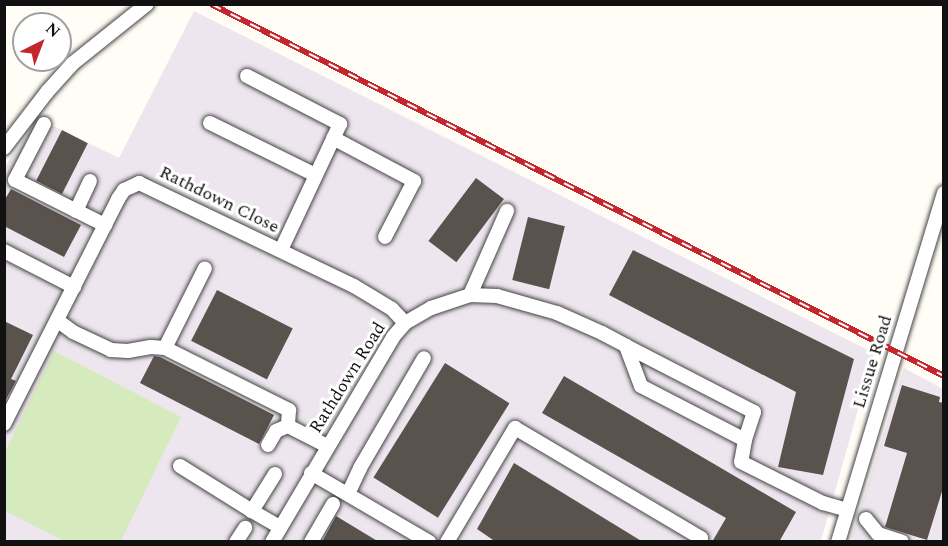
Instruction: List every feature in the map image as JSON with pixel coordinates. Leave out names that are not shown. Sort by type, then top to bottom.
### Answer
[{"type":"street","points":[[4,148],[47,92],[72,64],[147,4]]},
{"type":"street","points":[[247,76],[340,124],[281,250]]},
{"type":"street","points":[[210,123],[315,175]]},
{"type":"street","points":[[44,124],[10,181],[105,225]]},
{"type":"street","points":[[333,138],[414,181],[385,237]]},
{"type":"street","points":[[76,211],[90,181]]},
{"type":"street","name":"Rathdown Close","points":[[4,424],[124,190],[139,183],[378,299],[405,323]]},
{"type":"street","name":"Lissue Road","points":[[838,542],[944,193]]},
{"type":"street","points":[[470,295],[507,211]]},
{"type":"street","points":[[4,251],[74,287]]},
{"type":"street","points":[[165,348],[205,268]]},
{"type":"street","name":"Rathdown Road","points":[[272,542],[383,350],[405,323],[431,308],[470,295],[497,296],[557,313],[602,333],[754,412],[745,440]]},
{"type":"street","points":[[58,321],[73,332],[111,350],[165,348],[289,410],[288,426]]},
{"type":"street","points":[[626,346],[641,386],[745,440],[741,462],[823,503],[847,510]]},
{"type":"street","points":[[348,494],[360,468],[424,358]]},
{"type":"street","points":[[268,445],[276,431],[288,426],[327,446]]},
{"type":"street","points":[[447,542],[515,428],[701,538],[700,542]]},
{"type":"street","points":[[180,466],[280,527]]},
{"type":"street","points":[[311,473],[429,542]]},
{"type":"street","points":[[252,511],[275,474]]},
{"type":"street","points":[[311,542],[333,504]]},
{"type":"street","points":[[866,519],[878,534],[902,542]]},
{"type":"street","points":[[236,542],[244,528]]},
{"type":"shaded area","points":[[194,11],[874,353],[821,541],[5,542],[5,166],[39,119],[119,158]]},
{"type":"shaded area","points":[[904,368],[943,389],[943,541],[855,542],[851,538]]},
{"type":"green space","points":[[54,351],[181,417],[121,541],[64,541],[5,511],[5,452]]},
{"type":"building","points":[[62,130],[88,143],[62,194],[36,181]]},
{"type":"building","points":[[476,178],[504,199],[456,262],[428,241]]},
{"type":"building","points":[[11,189],[81,225],[64,257],[4,226],[4,201]]},
{"type":"building","points":[[528,217],[565,226],[549,289],[512,280]]},
{"type":"building","points":[[633,250],[854,359],[823,475],[778,467],[796,392],[609,295]]},
{"type":"building","points":[[217,290],[293,329],[267,379],[191,341]]},
{"type":"building","points":[[4,321],[33,335],[11,379],[16,381],[4,403]]},
{"type":"building","points":[[154,356],[274,415],[259,444],[140,383]]},
{"type":"building","points":[[445,363],[509,403],[438,518],[373,477]]},
{"type":"building","points":[[564,376],[796,512],[779,542],[712,542],[726,518],[542,413]]},
{"type":"building","points":[[902,385],[940,397],[939,402],[944,403],[944,485],[927,540],[885,527],[907,453],[884,446]]},
{"type":"building","points":[[514,463],[643,542],[496,542],[477,529]]},
{"type":"building","points":[[336,516],[379,542],[322,542]]},
{"type":"railway","points":[[211,4],[944,376]]}]
